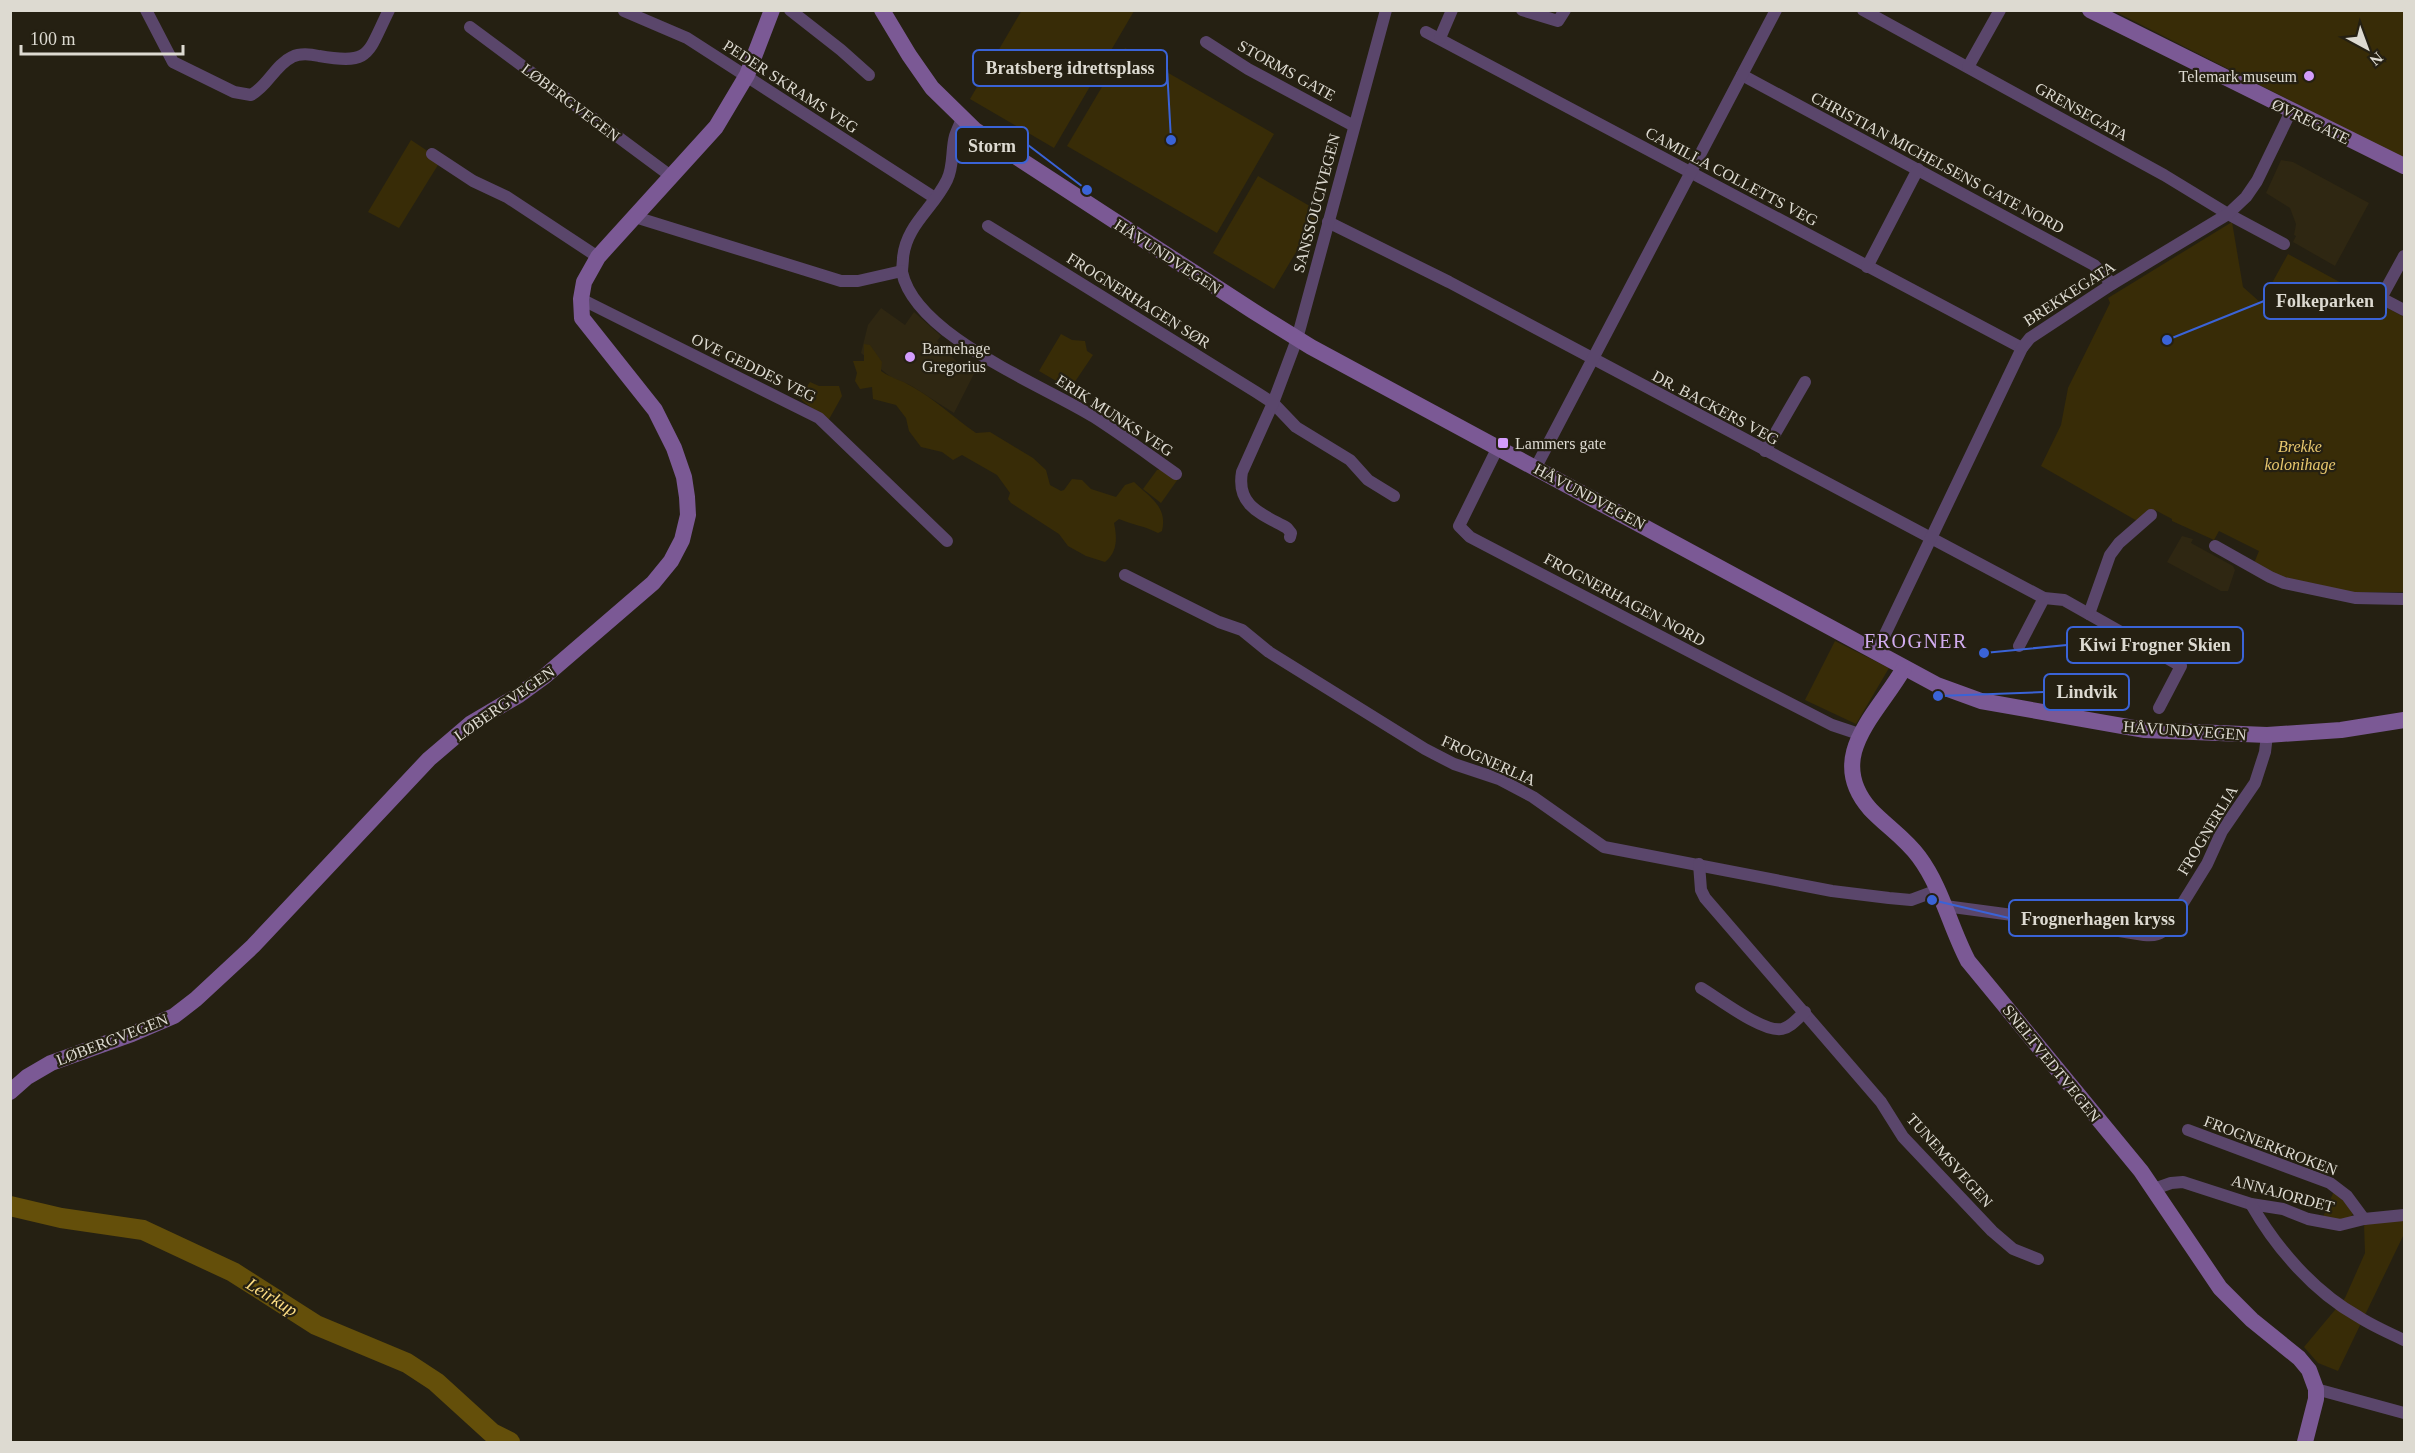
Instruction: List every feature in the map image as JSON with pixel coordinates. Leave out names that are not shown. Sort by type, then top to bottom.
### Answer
[{"type":"main road","points":[[581,299],[584,282],[598,257],[716,127],[747,75],[772,10]]},
{"type":"main road","name":"HÅVUNDVEGEN","points":[[882,10],[922,75],[962,119],[1006,152],[1297,339],[1877,651],[1904,668],[1966,697],[2035,712],[2145,730],[2267,735],[2341,730],[2404,720]]},
{"type":"main road","name":"ØVREGATE","points":[[2090,10],[2109,15],[2291,111],[2404,166]]},
{"type":"main road","name":"LØBERGVEGEN","points":[[10,1092],[27,1077],[51,1063],[132,1034],[174,1016],[196,999],[253,946],[429,759],[470,724],[519,695],[545,676],[653,583],[671,561],[682,540],[687,515],[687,497],[681,468],[656,410],[586,325],[582,318],[581,299]]},
{"type":"main road","name":"SNELTVEDTVEGEN","points":[[1904,668],[1859,735],[1851,761],[1853,776],[1860,794],[1871,809],[1917,854],[1938,890],[1968,961],[2154,1190],[2210,1276],[2239,1308],[2299,1358],[2308,1370],[2316,1389]]},
{"type":"main road","points":[[2306,1443],[2314,1410],[2316,1389]]},
{"type":"street","points":[[146,10],[173,62],[234,92],[251,95],[261,89],[287,60],[297,55],[345,60],[360,58],[369,51],[389,10]]},
{"type":"street","points":[[790,10],[842,50],[869,75]]},
{"type":"street","name":"SANSSOUCIVEGEN","points":[[1290,537],[1291,533],[1287,528],[1251,507],[1241,492],[1242,472],[1273,403],[1297,339],[1386,10]]},
{"type":"street","points":[[1440,38],[1452,10]]},
{"type":"street","points":[[1522,10],[1562,16]]},
{"type":"street","points":[[1536,467],[1776,10]]},
{"type":"street","name":"GRENSEGATA","points":[[1863,10],[2284,244]]},
{"type":"street","points":[[1968,68],[2000,10]]},
{"type":"street","name":"PEDER SKRAMS VEG","points":[[624,11],[687,38],[935,198]]},
{"type":"street","name":"LØBERGVEGEN","points":[[470,27],[672,177]]},
{"type":"street","name":"CAMILLA COLLETTS VEG","points":[[1426,32],[2022,348]]},
{"type":"street","name":"STORMS GATE","points":[[1206,42],[1248,69],[1354,126]]},
{"type":"street","name":"CHRISTIAN MICHELSENS GATE NORD","points":[[1742,75],[2094,265],[2112,284]]},
{"type":"street","name":"BREKKEGATA","points":[[1877,651],[2022,348],[2039,330],[2228,214],[2246,197],[2257,181],[2291,111]]},
{"type":"street","name":"ERIK MUNKS VEG","points":[[962,119],[955,137],[952,166],[947,180],[911,229],[904,244],[902,271],[912,296],[952,336],[981,356],[1046,389],[1095,418],[1176,474]]},
{"type":"street","points":[[432,154],[473,181],[507,197],[598,257]]},
{"type":"street","points":[[1867,267],[1918,169]]},
{"type":"street","points":[[635,217],[841,281],[858,281],[902,271]]},
{"type":"street","name":"DR. BACKERS VEG","points":[[1328,222],[1449,282],[2044,598],[2064,600],[2181,666],[2158,708]]},
{"type":"street","name":"FROGNERHAGEN SØR","points":[[988,226],[1273,403]]},
{"type":"street","points":[[2404,256],[2381,298],[2404,310]]},
{"type":"street","name":"OVE GEDDES VEG","points":[[581,299],[819,418],[946,541]]},
{"type":"street","points":[[1765,451],[1804,382]]},
{"type":"street","points":[[1273,403],[1296,426],[1350,460],[1368,480],[1394,496]]},
{"type":"street","name":"FROGNERHAGEN NORD","points":[[1498,447],[1459,526],[1470,537],[1832,725],[1859,735]]},
{"type":"street","points":[[2089,614],[2110,555],[2119,543],[2151,515]]},
{"type":"street","points":[[2216,546],[2284,583],[2355,598],[2404,599]]},
{"type":"street","name":"FROGNERLIA","points":[[1125,575],[1219,622],[1242,630],[1269,652],[1425,749],[1454,764],[1499,779],[1533,797],[1604,847],[1832,891],[1911,900],[1938,890]]},
{"type":"street","points":[[2019,646],[2044,598]]},
{"type":"street","name":"FROGNERLIA","points":[[1945,906],[2045,919],[2144,936],[2162,933],[2207,864],[2222,831],[2255,783],[2265,752],[2267,735]]},
{"type":"street","name":"TUNEMSVEGEN","points":[[1699,864],[1701,890],[1705,898],[1805,1012],[1849,1068],[1881,1102],[1903,1137],[1992,1231],[2013,1249],[2038,1259]]},
{"type":"street","points":[[1701,988],[1741,1013],[1773,1029],[1789,1027],[1805,1012]]},
{"type":"street","name":"FROGNERKROKEN","points":[[2188,1130],[2330,1183],[2347,1196],[2364,1219]]},
{"type":"street","name":"ANNAJORDET","points":[[2154,1190],[2171,1183],[2183,1182],[2251,1204],[2283,1209],[2308,1219],[2340,1225],[2364,1219],[2404,1215]]},
{"type":"street","points":[[2251,1204],[2278,1247],[2307,1278],[2357,1316],[2404,1340]]},
{"type":"street","points":[[2316,1389],[2404,1413]]},
{"type":"shaded area","points":[[2281,160],[2293,162],[2369,203],[2335,266],[2293,242],[2296,236],[2294,235],[2296,224],[2290,208],[2266,193]]},
{"type":"shaded area","name":"Barnehage Gregorius","points":[[881,308],[905,325],[914,312],[941,336],[937,341],[957,362],[968,369],[974,364],[978,366],[954,413],[910,385],[892,378],[861,353],[868,325]]},
{"type":"shaded area","points":[[2182,536],[2193,539],[2191,543],[2233,566],[2235,570],[2228,591],[2221,591],[2167,562]]},
{"type":"green space","points":[[1022,10],[1134,11],[1054,148],[970,99]]},
{"type":"green space","points":[[2404,11],[2404,158],[2116,12]]},
{"type":"green space","points":[[1125,48],[1274,134],[1217,233],[1067,146]]},
{"type":"green space","points":[[411,140],[441,160],[399,228],[368,212]]},
{"type":"green space","points":[[1258,176],[1320,212],[1274,289],[1213,253]]},
{"type":"green space","name":"Brekke kolonihage","points":[[2232,222],[2243,287],[2261,303],[2288,254],[2404,317],[2404,592],[2343,592],[2317,584],[2286,579],[2254,563],[2259,551],[2219,531],[2214,540],[2172,521],[2155,510],[2146,526],[2041,466],[2061,425],[2068,388],[2110,303],[2108,298]]},
{"type":"green space","points":[[1061,334],[1072,340],[1085,341],[1087,351],[1093,355],[1070,389],[1039,371]]},
{"type":"green space","points":[[864,344],[870,345],[882,362],[881,371],[920,391],[976,433],[990,432],[1033,458],[1046,470],[1050,485],[1061,491],[1072,479],[1082,480],[1091,489],[1116,497],[1125,485],[1134,482],[1160,508],[1162,531],[1158,533],[1119,519],[1114,523],[1116,539],[1114,549],[1105,562],[1086,556],[1068,546],[1059,534],[1011,503],[1008,499],[1010,493],[997,475],[962,455],[953,460],[942,452],[921,447],[909,431],[906,418],[896,405],[873,399],[872,387],[860,389],[855,381],[857,373],[853,361],[864,361]]},
{"type":"green space","points":[[810,382],[819,386],[839,386],[842,396],[828,421],[799,398]]},
{"type":"green space","points":[[1162,469],[1178,479],[1161,503],[1143,489],[1157,470]]},
{"type":"green space","points":[[1835,641],[1889,668],[1856,724],[1805,700]]},
{"type":"green space","points":[[2334,1191],[2354,1212],[2350,1218],[2338,1220],[2323,1217]]},
{"type":"green space","points":[[2404,1220],[2404,1234],[2338,1371],[2318,1363],[2304,1347],[2345,1298],[2365,1253],[2364,1224]]},
{"type":"waterway","name":"Leirkup","points":[[10,1206],[61,1218],[143,1230],[233,1272],[316,1325],[407,1363],[436,1382],[492,1433],[510,1442]]},
{"type":"place","name":"Telemark museum","points":[[2309,76]]},
{"type":"place","name":"Bratsberg idrettsplass","points":[[1171,140]]},
{"type":"place","name":"Storm","points":[[1087,190]]},
{"type":"place","name":"Folkeparken","points":[[2167,340]]},
{"type":"place","name":"Barnehage Gregorius","points":[[910,357]]},
{"type":"place","name":"Lammers gate","points":[[1503,443]]},
{"type":"place","name":"Kiwi Frogner Skien","points":[[1984,653]]},
{"type":"place","name":"Lindvik","points":[[1938,696]]},
{"type":"place","name":"Frognerhagen kryss","points":[[1932,900]]},
{"type":"district","name":"FROGNER","points":[[1916,641]]}]
